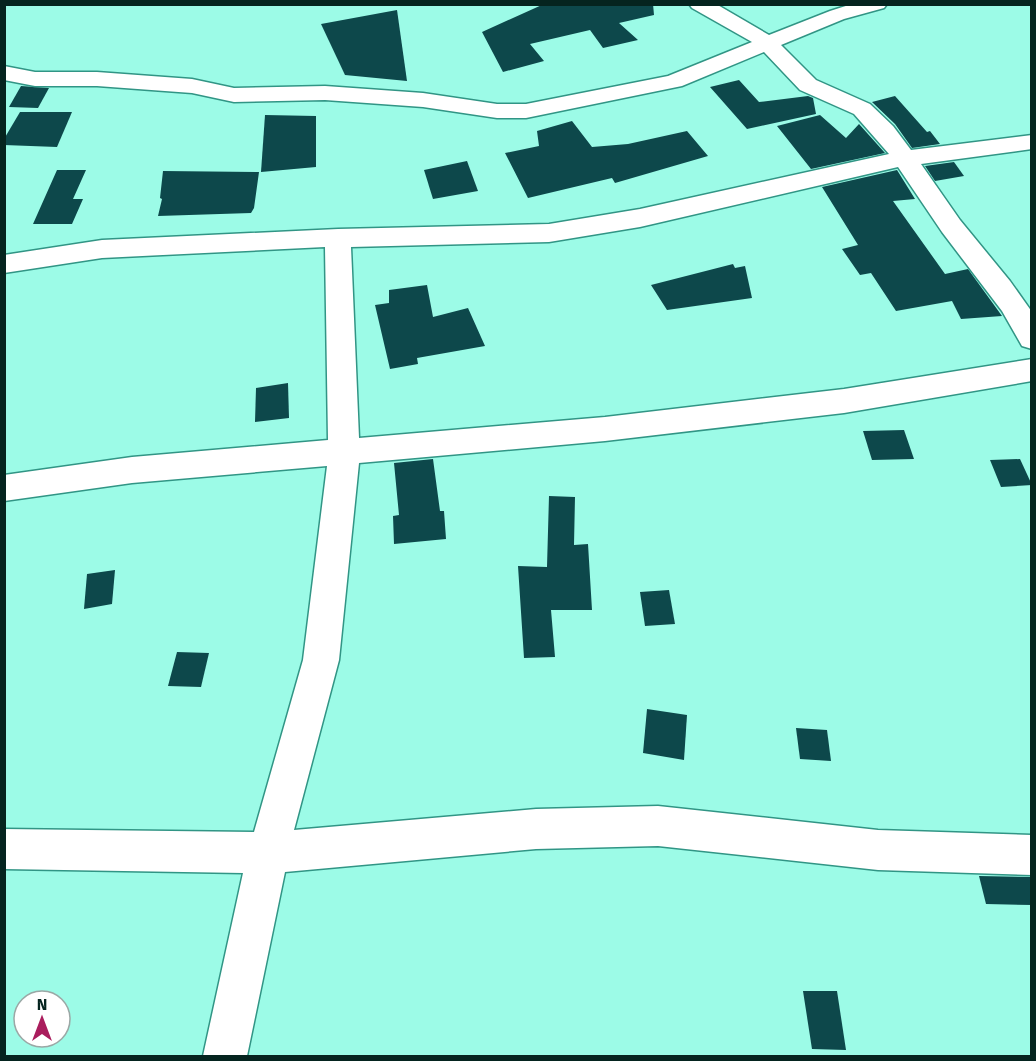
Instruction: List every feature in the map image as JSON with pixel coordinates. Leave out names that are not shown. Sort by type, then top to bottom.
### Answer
[{"type":"street","points":[[699,4],[746,29],[766,43],[808,85],[860,107],[904,158],[940,212],[987,268],[1023,321],[1032,339]]},
{"type":"street","points":[[4,74],[35,79],[97,79],[192,86],[234,94],[325,93],[423,100],[497,111],[526,111],[674,81],[837,15],[877,4]]},
{"type":"street","points":[[4,264],[102,249],[338,238],[549,233],[640,218],[904,158],[1032,142]]},
{"type":"street","points":[[225,1056],[268,853],[321,660],[344,453],[338,238]]},
{"type":"street","points":[[4,488],[132,470],[605,429],[844,401],[1032,370]]},
{"type":"street","points":[[4,849],[268,853],[536,829],[658,826],[878,850],[1032,855]]},
{"type":"building","points":[[544,4],[653,4],[654,15],[619,23],[638,40],[603,48],[590,30],[530,44],[544,61],[503,72],[482,32]]},
{"type":"building","points":[[397,10],[407,81],[345,75],[321,24]]},
{"type":"building","points":[[739,80],[759,102],[808,96],[813,98],[816,114],[747,129],[710,87]]},
{"type":"building","points":[[21,86],[49,88],[38,108],[9,107]]},
{"type":"building","points":[[895,96],[940,144],[912,148],[895,124],[872,102]]},
{"type":"building","points":[[20,112],[72,112],[57,147],[4,145],[4,139]]},
{"type":"building","points":[[265,115],[316,116],[316,167],[261,172]]},
{"type":"building","points":[[820,115],[846,138],[859,124],[885,153],[811,169],[777,126]]},
{"type":"building","points":[[572,121],[592,147],[628,144],[687,131],[708,156],[615,183],[612,178],[528,198],[505,153],[539,146],[537,131]]},
{"type":"building","points":[[467,161],[478,191],[433,199],[424,170]]},
{"type":"building","points":[[954,162],[964,176],[935,181],[925,166]]},
{"type":"building","points":[[57,170],[86,170],[73,199],[83,199],[72,224],[33,224]]},
{"type":"building","points":[[897,170],[915,199],[893,201],[945,274],[968,269],[1002,316],[961,319],[952,301],[896,311],[871,273],[860,275],[842,249],[858,245],[822,187]]},
{"type":"building","points":[[163,171],[259,172],[254,208],[251,213],[158,216],[162,199],[160,198]]},
{"type":"building","points":[[733,264],[735,268],[745,266],[752,298],[667,310],[651,285]]},
{"type":"building","points":[[427,285],[433,317],[468,308],[485,346],[417,358],[418,364],[390,369],[375,305],[389,303],[389,290]]},
{"type":"building","points":[[288,383],[289,418],[255,422],[256,388]]},
{"type":"building","points":[[904,430],[914,459],[872,460],[863,431]]},
{"type":"building","points":[[433,459],[440,511],[444,511],[446,539],[394,544],[393,516],[399,515],[394,463]]},
{"type":"building","points":[[1020,459],[1032,485],[1001,487],[990,460]]},
{"type":"building","points":[[549,496],[575,497],[574,545],[588,544],[592,610],[551,610],[555,657],[524,658],[518,566],[547,567]]},
{"type":"building","points":[[115,570],[112,604],[84,609],[87,574]]},
{"type":"building","points":[[669,590],[675,624],[645,626],[640,592]]},
{"type":"building","points":[[177,652],[209,653],[201,687],[168,686]]},
{"type":"building","points":[[647,709],[687,715],[684,760],[643,753]]},
{"type":"building","points":[[796,728],[827,730],[831,761],[800,759]]},
{"type":"building","points":[[979,876],[1032,877],[1032,905],[986,904]]},
{"type":"building","points":[[803,991],[837,991],[846,1050],[812,1049]]}]
